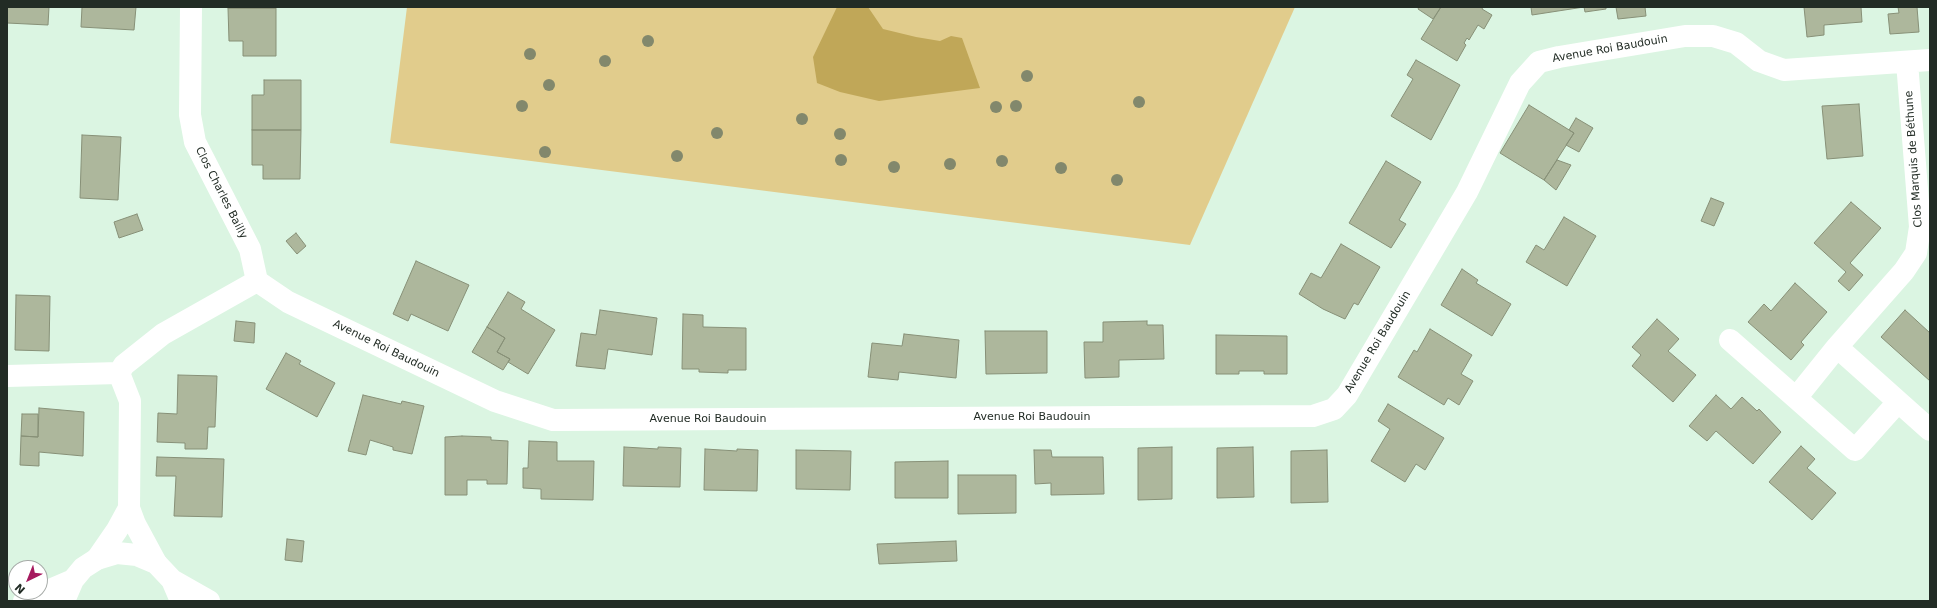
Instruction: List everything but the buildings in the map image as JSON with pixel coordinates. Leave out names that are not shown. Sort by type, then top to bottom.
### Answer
[{"type":"street","name":"Clos Charles Bailly","points":[[191,7],[190,115],[195,142],[250,249],[257,281]]},
{"type":"street","name":"Avenue Roi Baudouin","points":[[257,281],[288,302],[495,401],[553,420],[1313,416],[1334,409],[1347,395],[1467,192],[1520,83],[1539,62],[1559,57],[1685,36],[1713,36],[1736,43],[1759,61],[1784,70],[1930,60]]},
{"type":"street","name":"Clos Marquis de Béthune","points":[[1796,398],[1836,347],[1904,271],[1916,253],[1920,227],[1907,62]]},
{"type":"street","points":[[119,373],[124,365],[163,334],[257,281]]},
{"type":"street","points":[[1730,340],[1855,450],[1898,402]]},
{"type":"street","points":[[1836,347],[1930,430]]},
{"type":"street","points":[[7,376],[119,373]]},
{"type":"street","points":[[119,373],[130,401],[129,508],[135,524],[156,563],[172,580],[210,601]]},
{"type":"street","points":[[97,559],[117,530],[129,508]]},
{"type":"street","points":[[64,601],[73,580],[83,568],[97,559],[117,553],[137,555],[156,563]]},
{"type":"street","points":[[24,601],[73,580]]},
{"type":"street","points":[[172,580],[181,601]]},
{"type":"shaded area","points":[[407,7],[1295,7],[1190,245],[390,143]]},
{"type":"shaded area","points":[[837,7],[868,7],[883,29],[940,41],[951,36],[962,38],[980,88],[879,101],[840,92],[817,83],[813,57]]}]
